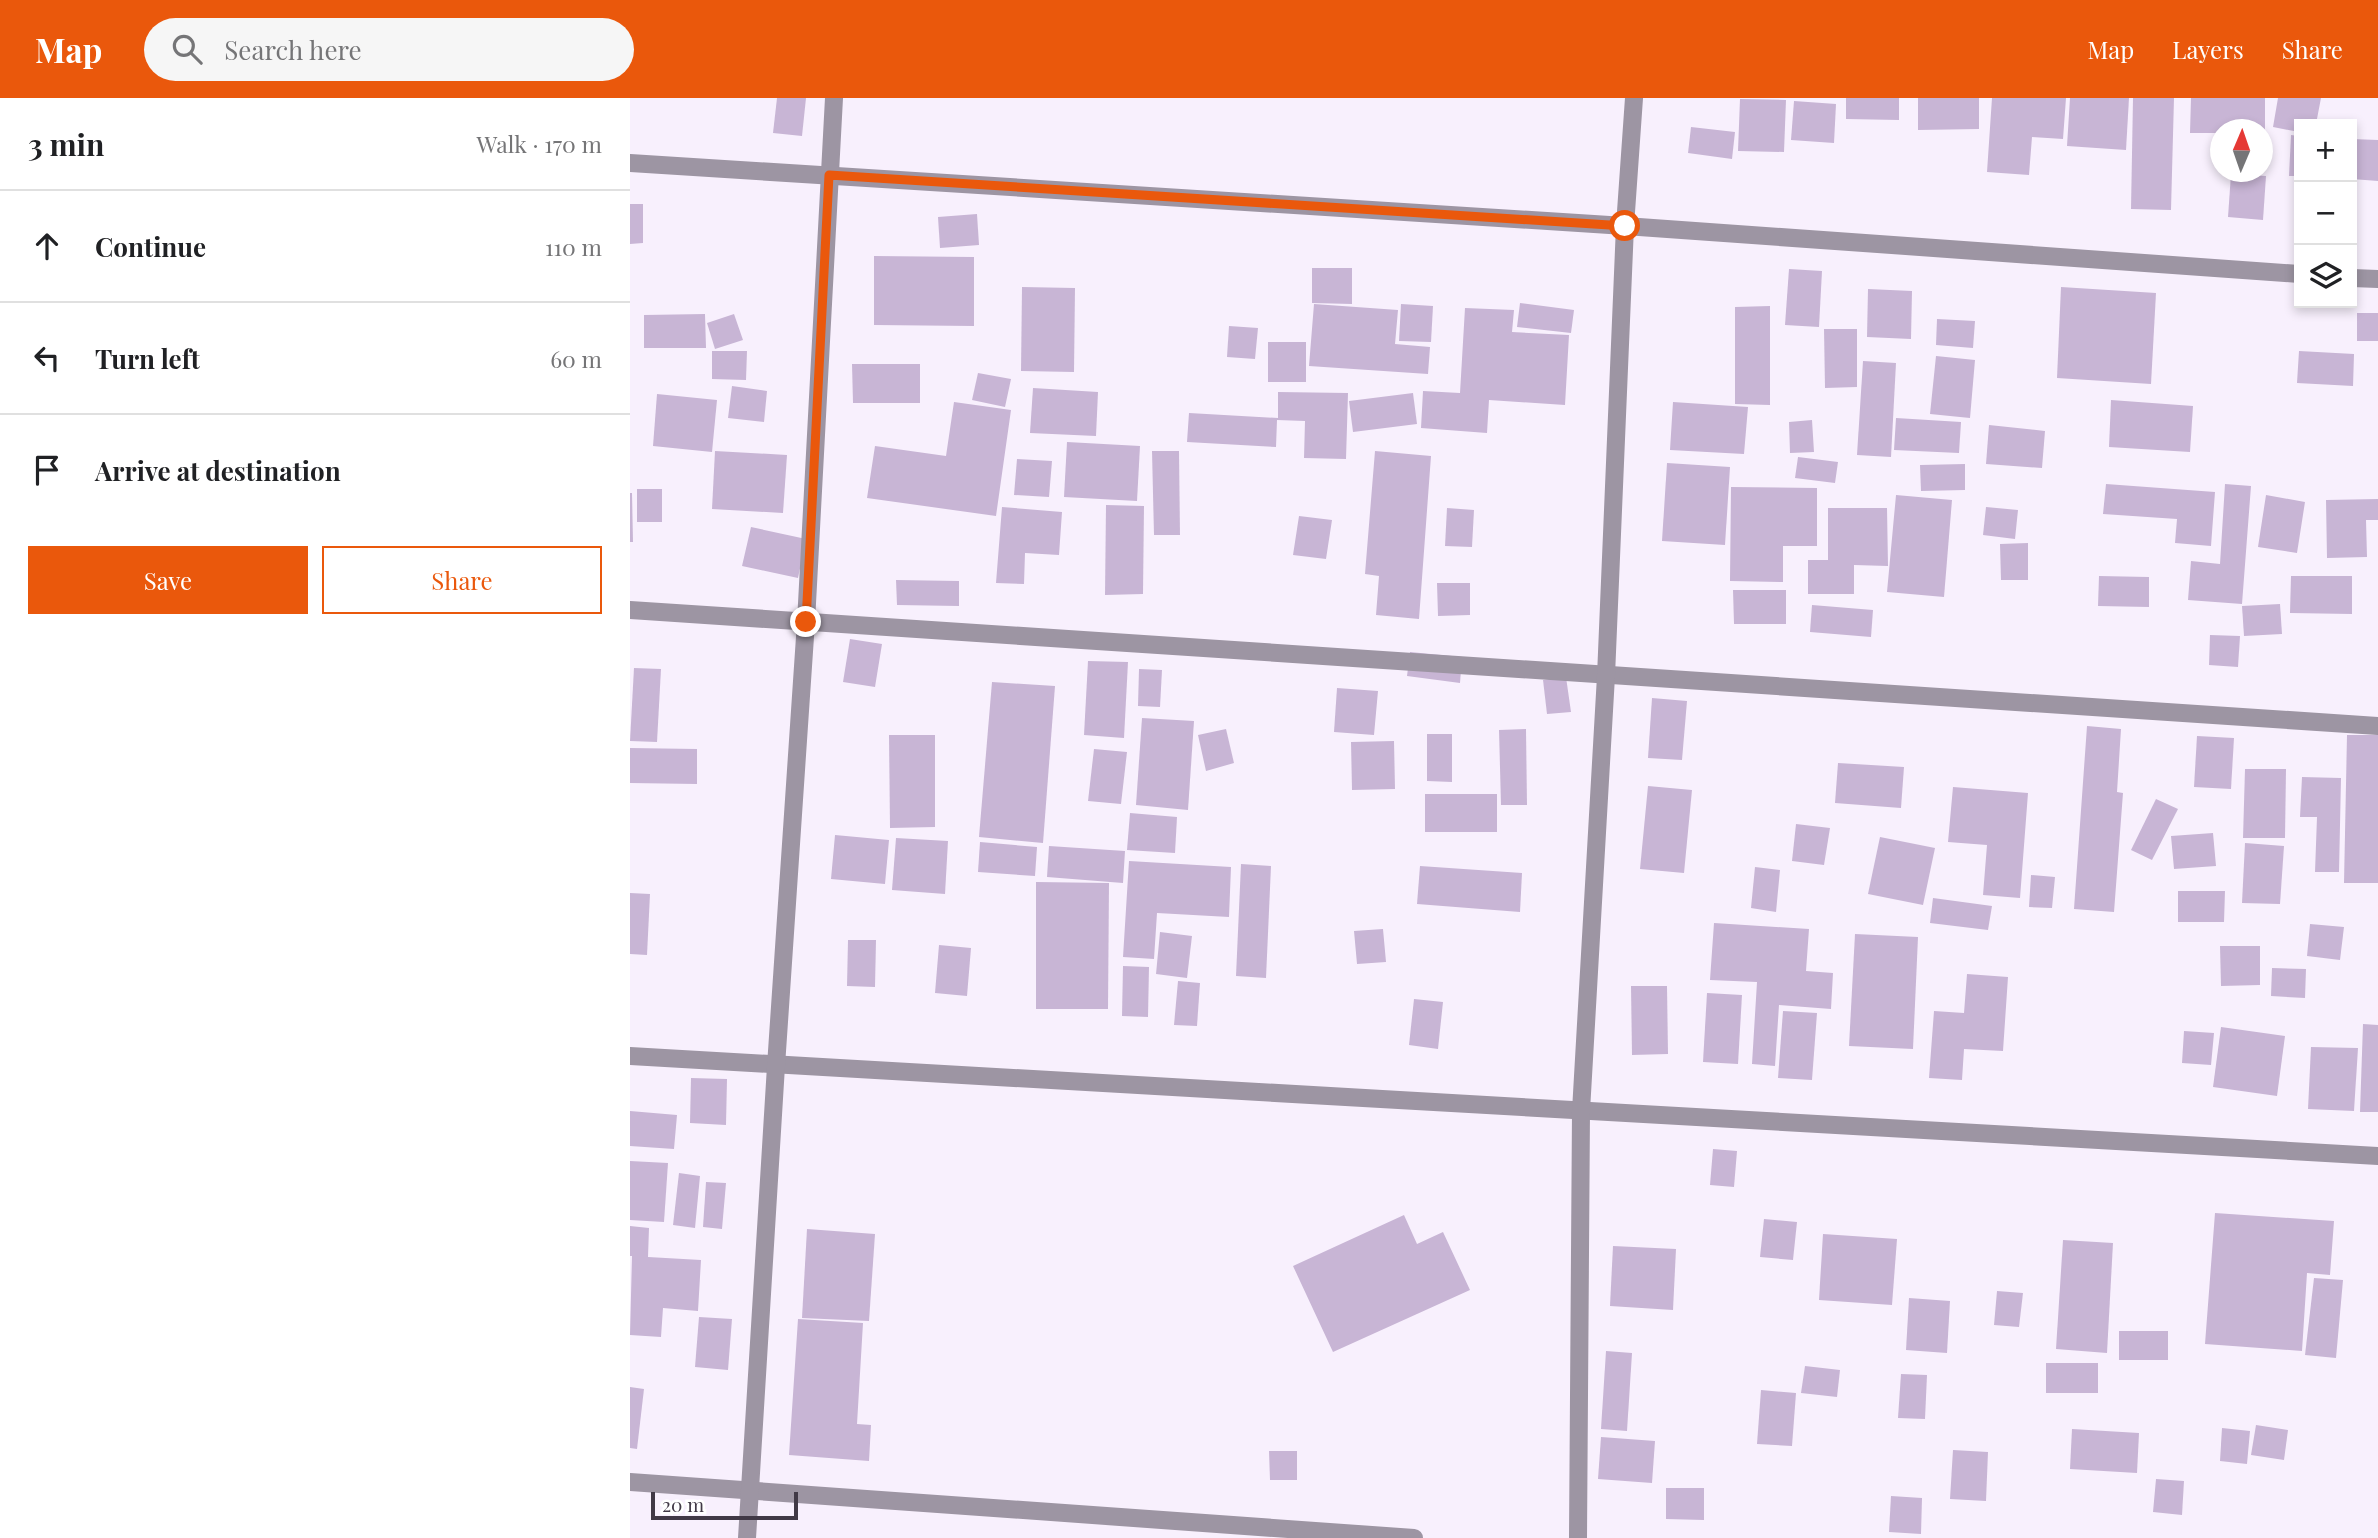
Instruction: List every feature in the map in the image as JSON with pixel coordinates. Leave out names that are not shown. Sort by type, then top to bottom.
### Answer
[{"type":"street","points":[[747,1538],[806,622],[834,98]]},
{"type":"street","points":[[1578,1538],[1581,1111],[1606,676],[1625,226],[1634,98]]},
{"type":"street","points":[[630,163],[1625,226],[2294,274]]},
{"type":"street","points":[[2357,278],[2378,279]]},
{"type":"street","points":[[630,610],[2378,726]]},
{"type":"street","points":[[630,1056],[2378,1156]]},
{"type":"street","points":[[630,1482],[1414,1538]]},
{"type":"building","points":[[777,98],[806,98],[802,136],[773,133]]},
{"type":"building","points":[[1846,98],[1899,98],[1899,120],[1846,119]]},
{"type":"building","points":[[1918,98],[1979,98],[1979,129],[1918,130]]},
{"type":"building","points":[[1992,98],[2066,98],[2063,139],[2032,137],[2029,175],[1987,172]]},
{"type":"building","points":[[2070,98],[2129,98],[2126,150],[2067,146]]},
{"type":"building","points":[[2133,98],[2174,98],[2171,210],[2131,209]]},
{"type":"building","points":[[2191,98],[2265,98],[2265,119],[2210,119],[2210,133],[2190,133]]},
{"type":"building","points":[[2278,98],[2321,98],[2317,119],[2294,119],[2294,131],[2273,127]]},
{"type":"building","points":[[1740,99],[1786,100],[1784,152],[1738,151]]},
{"type":"building","points":[[1794,101],[1836,104],[1834,143],[1791,140]]},
{"type":"building","points":[[1691,127],[1735,132],[1732,159],[1688,153]]},
{"type":"building","points":[[2291,135],[2294,135],[2294,176],[2289,176]]},
{"type":"building","points":[[2357,139],[2378,140],[2378,181],[2357,179]]},
{"type":"building","points":[[2230,182],[2266,182],[2263,220],[2228,217]]},
{"type":"building","points":[[630,204],[643,204],[643,243],[630,244]]},
{"type":"building","points":[[977,214],[979,245],[940,248],[938,217]]},
{"type":"building","points":[[874,256],[974,257],[974,326],[874,325]]},
{"type":"building","points":[[1312,268],[1352,268],[1352,304],[1312,303]]},
{"type":"building","points":[[1789,269],[1822,271],[1819,327],[1785,325]]},
{"type":"building","points":[[1022,287],[1075,288],[1074,372],[1021,371]]},
{"type":"building","points":[[2061,287],[2156,293],[2151,384],[2057,378]]},
{"type":"building","points":[[1868,289],[1912,291],[1911,339],[1867,337]]},
{"type":"building","points":[[1520,303],[1574,310],[1571,333],[1517,327]]},
{"type":"building","points":[[1314,304],[1398,310],[1395,344],[1430,347],[1428,374],[1309,366]]},
{"type":"building","points":[[1401,304],[1433,306],[1431,342],[1399,341]]},
{"type":"building","points":[[1770,306],[1770,405],[1735,404],[1735,307]]},
{"type":"building","points":[[1465,308],[1514,310],[1512,332],[1569,335],[1565,405],[1489,400],[1487,433],[1421,428],[1423,391],[1460,393]]},
{"type":"building","points":[[2357,313],[2378,313],[2378,341],[2357,341]]},
{"type":"building","points":[[705,314],[706,348],[644,348],[644,315]]},
{"type":"building","points":[[734,314],[743,340],[715,349],[707,323]]},
{"type":"building","points":[[1937,319],[1975,321],[1973,348],[1936,345]]},
{"type":"building","points":[[1229,326],[1258,328],[1255,359],[1227,357]]},
{"type":"building","points":[[1824,329],[1857,329],[1857,387],[1825,388]]},
{"type":"building","points":[[1268,342],[1306,342],[1306,382],[1268,382]]},
{"type":"building","points":[[712,351],[747,351],[746,380],[712,379]]},
{"type":"building","points":[[2299,351],[2354,354],[2353,386],[2297,383]]},
{"type":"building","points":[[1936,356],[1975,360],[1970,418],[1930,414]]},
{"type":"building","points":[[1863,361],[1896,363],[1891,457],[1857,455]]},
{"type":"building","points":[[852,364],[920,364],[920,403],[853,403]]},
{"type":"building","points":[[978,373],[1011,379],[1005,407],[972,400]]},
{"type":"building","points":[[732,386],[767,391],[764,422],[728,418]]},
{"type":"building","points":[[1033,388],[1098,392],[1096,436],[1030,433]]},
{"type":"building","points":[[1278,392],[1348,393],[1346,459],[1304,458],[1305,421],[1277,420],[1276,447],[1187,442],[1189,413],[1278,418]]},
{"type":"building","points":[[1413,393],[1417,424],[1353,432],[1349,401]]},
{"type":"building","points":[[657,394],[717,400],[712,452],[653,446]]},
{"type":"building","points":[[2111,400],[2193,406],[2190,452],[2109,447]]},
{"type":"building","points":[[954,402],[1011,410],[996,516],[867,498],[875,446],[946,456]]},
{"type":"building","points":[[1673,402],[1748,407],[1744,454],[1670,450]]},
{"type":"building","points":[[1896,418],[1961,422],[1959,453],[1894,450]]},
{"type":"building","points":[[1812,420],[1814,452],[1790,453],[1789,422]]},
{"type":"building","points":[[1989,425],[2045,431],[2042,468],[1986,464]]},
{"type":"building","points":[[1067,442],[1140,446],[1137,501],[1064,497]]},
{"type":"building","points":[[715,451],[787,455],[783,513],[712,509]]},
{"type":"building","points":[[1152,451],[1179,451],[1180,535],[1154,535]]},
{"type":"building","points":[[1375,451],[1431,456],[1419,619],[1376,615],[1379,576],[1365,574]]},
{"type":"building","points":[[1798,457],[1838,462],[1835,483],[1795,478]]},
{"type":"building","points":[[1017,459],[1052,461],[1049,497],[1014,495]]},
{"type":"building","points":[[1667,463],[1730,467],[1725,545],[1662,541]]},
{"type":"building","points":[[1965,464],[1965,490],[1921,491],[1920,465]]},
{"type":"building","points":[[2106,484],[2215,492],[2211,546],[2175,543],[2177,519],[2103,514]]},
{"type":"building","points":[[2225,484],[2251,486],[2242,604],[2188,600],[2191,561],[2220,564]]},
{"type":"building","points":[[1731,487],[1817,488],[1817,546],[1783,546],[1783,582],[1730,581]]},
{"type":"building","points":[[637,489],[662,489],[662,522],[637,522]]},
{"type":"building","points":[[632,493],[633,542],[630,542]]},
{"type":"building","points":[[1896,495],[1952,500],[1944,597],[1887,592]]},
{"type":"building","points":[[2266,495],[2305,502],[2297,553],[2258,547]]},
{"type":"building","points":[[2378,499],[2378,520],[2366,520],[2367,557],[2327,558],[2326,500]]},
{"type":"building","points":[[1106,505],[1144,506],[1143,594],[1105,595]]},
{"type":"building","points":[[1002,507],[1062,512],[1059,555],[1025,553],[1024,584],[996,583]]},
{"type":"building","points":[[1986,507],[2018,510],[2015,539],[1983,535]]},
{"type":"building","points":[[1447,508],[1474,510],[1472,547],[1445,546]]},
{"type":"building","points":[[1828,508],[1887,508],[1888,566],[1854,565],[1854,594],[1808,594],[1808,560],[1828,560]]},
{"type":"building","points":[[1299,516],[1332,520],[1326,559],[1293,555]]},
{"type":"building","points":[[751,527],[806,539],[798,578],[742,566]]},
{"type":"building","points":[[2028,543],[2028,580],[2001,580],[2000,544]]},
{"type":"building","points":[[2099,576],[2149,577],[2149,607],[2098,606]]},
{"type":"building","points":[[2291,576],[2352,576],[2352,614],[2290,613]]},
{"type":"building","points":[[896,580],[959,581],[959,606],[897,605]]},
{"type":"building","points":[[1437,583],[1470,583],[1470,615],[1438,616]]},
{"type":"building","points":[[1733,590],[1786,590],[1786,624],[1734,624]]},
{"type":"building","points":[[2280,604],[2282,634],[2244,636],[2242,606]]},
{"type":"building","points":[[1812,605],[1873,610],[1871,637],[1810,632]]},
{"type":"building","points":[[2210,635],[2240,636],[2238,667],[2209,665]]},
{"type":"building","points":[[850,639],[882,644],[875,687],[843,682]]},
{"type":"building","points":[[1410,652],[1462,657],[1460,683],[1407,676]]},
{"type":"building","points":[[1088,661],[1128,662],[1124,738],[1084,735]]},
{"type":"building","points":[[634,668],[661,669],[657,742],[630,741]]},
{"type":"building","points":[[1139,669],[1162,670],[1160,707],[1138,706]]},
{"type":"building","points":[[1566,677],[1571,712],[1547,714],[1543,680]]},
{"type":"building","points":[[992,682],[1055,686],[1043,843],[979,837]]},
{"type":"building","points":[[1337,688],[1378,691],[1374,735],[1334,732]]},
{"type":"building","points":[[1652,698],[1687,701],[1682,760],[1648,758]]},
{"type":"building","points":[[1142,718],[1194,721],[1188,810],[1136,805]]},
{"type":"building","points":[[2087,726],[2121,729],[2117,792],[2123,793],[2114,912],[2074,909]]},
{"type":"building","points":[[1226,729],[1234,763],[1206,771],[1198,735]]},
{"type":"building","points":[[1526,729],[1527,805],[1501,805],[1499,730]]},
{"type":"building","points":[[1427,734],[1452,734],[1452,782],[1427,781]]},
{"type":"building","points":[[889,735],[935,735],[935,827],[890,828]]},
{"type":"building","points":[[2347,735],[2378,735],[2378,883],[2344,883]]},
{"type":"building","points":[[2197,736],[2234,738],[2231,789],[2194,787]]},
{"type":"building","points":[[1394,741],[1395,789],[1352,790],[1351,742]]},
{"type":"building","points":[[630,748],[697,749],[697,784],[630,783]]},
{"type":"building","points":[[1094,749],[1127,752],[1121,804],[1088,801]]},
{"type":"building","points":[[1838,763],[1904,767],[1901,808],[1835,803]]},
{"type":"building","points":[[2245,769],[2286,769],[2285,838],[2243,838]]},
{"type":"building","points":[[2302,777],[2341,778],[2339,872],[2315,872],[2317,817],[2300,817]]},
{"type":"building","points":[[1648,786],[1692,790],[1684,873],[1640,869]]},
{"type":"building","points":[[1953,787],[2028,793],[2020,898],[1983,895],[1987,845],[1948,842]]},
{"type":"building","points":[[1425,794],[1497,794],[1497,832],[1425,832]]},
{"type":"building","points":[[2156,799],[2178,809],[2152,860],[2131,850]]},
{"type":"building","points":[[1130,813],[1177,817],[1175,853],[1127,850]]},
{"type":"building","points":[[1796,824],[1830,828],[1824,865],[1792,861]]},
{"type":"building","points":[[2213,833],[2216,866],[2174,869],[2171,836]]},
{"type":"building","points":[[835,835],[889,840],[885,884],[831,879]]},
{"type":"building","points":[[1880,837],[1935,848],[1923,905],[1868,894]]},
{"type":"building","points":[[896,838],[948,841],[945,894],[892,890]]},
{"type":"building","points":[[980,842],[1037,847],[1035,876],[978,872]]},
{"type":"building","points":[[2245,843],[2284,846],[2280,904],[2242,903]]},
{"type":"building","points":[[1049,846],[1125,851],[1123,883],[1047,877]]},
{"type":"building","points":[[1129,861],[1231,867],[1229,917],[1157,913],[1154,959],[1123,957]]},
{"type":"building","points":[[1241,864],[1271,866],[1266,978],[1236,976]]},
{"type":"building","points":[[1420,866],[1522,873],[1520,912],[1417,904]]},
{"type":"building","points":[[1755,867],[1780,870],[1776,912],[1751,908]]},
{"type":"building","points":[[2031,875],[2055,877],[2052,908],[2029,907]]},
{"type":"building","points":[[1036,882],[1109,883],[1108,1009],[1036,1009]]},
{"type":"building","points":[[2178,891],[2225,891],[2224,922],[2178,922]]},
{"type":"building","points":[[630,893],[650,894],[647,955],[630,954]]},
{"type":"building","points":[[1933,898],[1992,906],[1988,930],[1930,923]]},
{"type":"building","points":[[1714,923],[1809,929],[1806,971],[1833,973],[1831,1009],[1779,1005],[1775,1066],[1752,1064],[1757,982],[1710,980]]},
{"type":"building","points":[[2310,924],[2344,927],[2340,960],[2307,956]]},
{"type":"building","points":[[1383,929],[1386,962],[1357,964],[1354,931]]},
{"type":"building","points":[[1160,932],[1192,936],[1187,978],[1156,974]]},
{"type":"building","points":[[1855,934],[1918,937],[1913,1049],[1849,1046]]},
{"type":"building","points":[[848,940],[876,940],[875,987],[847,986]]},
{"type":"building","points":[[939,945],[971,948],[967,996],[935,993]]},
{"type":"building","points":[[2220,946],[2260,946],[2260,985],[2221,986]]},
{"type":"building","points":[[1123,966],[1149,967],[1148,1017],[1122,1016]]},
{"type":"building","points":[[2272,968],[2306,969],[2305,998],[2271,996]]},
{"type":"building","points":[[1967,974],[2008,977],[2003,1051],[1964,1049],[1962,1080],[1929,1078],[1934,1011],[1964,1013]]},
{"type":"building","points":[[1178,981],[1200,983],[1197,1026],[1174,1025]]},
{"type":"building","points":[[1631,986],[1667,986],[1668,1054],[1632,1055]]},
{"type":"building","points":[[1707,993],[1742,995],[1738,1064],[1703,1062]]},
{"type":"building","points":[[1414,999],[1443,1002],[1438,1049],[1409,1045]]},
{"type":"building","points":[[1783,1011],[1817,1013],[1812,1080],[1778,1078]]},
{"type":"building","points":[[2363,1024],[2378,1025],[2378,1112],[2360,1112]]},
{"type":"building","points":[[2221,1027],[2285,1036],[2277,1096],[2213,1087]]},
{"type":"building","points":[[2184,1031],[2214,1033],[2211,1065],[2182,1063]]},
{"type":"building","points":[[2311,1047],[2358,1048],[2354,1111],[2308,1109]]},
{"type":"building","points":[[691,1078],[727,1079],[726,1125],[690,1123]]},
{"type":"building","points":[[630,1111],[677,1115],[674,1149],[630,1146]]},
{"type":"building","points":[[1713,1149],[1737,1151],[1734,1187],[1710,1185]]},
{"type":"building","points":[[630,1161],[668,1163],[664,1222],[630,1220]]},
{"type":"building","points":[[679,1173],[700,1176],[695,1228],[673,1225]]},
{"type":"building","points":[[706,1182],[726,1183],[722,1229],[703,1227]]},
{"type":"building","points":[[2215,1213],[2334,1221],[2330,1275],[2307,1273],[2302,1351],[2205,1344]]},
{"type":"building","points":[[1404,1215],[1417,1244],[1443,1232],[1470,1290],[1333,1352],[1293,1266]]},
{"type":"building","points":[[1764,1219],[1797,1222],[1793,1260],[1760,1257]]},
{"type":"building","points":[[630,1226],[649,1228],[648,1257],[701,1260],[698,1311],[663,1308],[661,1337],[630,1335]]},
{"type":"building","points":[[807,1229],[875,1234],[869,1321],[802,1318]]},
{"type":"building","points":[[1823,1234],[1897,1239],[1892,1305],[1819,1300]]},
{"type":"building","points":[[2063,1240],[2113,1243],[2107,1353],[2056,1349]]},
{"type":"building","points":[[1613,1246],[1676,1249],[1673,1310],[1610,1306]]},
{"type":"building","points":[[2314,1278],[2343,1280],[2336,1358],[2305,1355]]},
{"type":"building","points":[[1997,1291],[2023,1293],[2019,1327],[1994,1325]]},
{"type":"building","points":[[1909,1298],[1950,1301],[1947,1353],[1906,1350]]},
{"type":"building","points":[[699,1317],[732,1319],[728,1370],[695,1367]]},
{"type":"building","points":[[798,1319],[863,1323],[857,1424],[871,1425],[869,1461],[789,1455]]},
{"type":"building","points":[[2119,1331],[2168,1331],[2168,1360],[2119,1360]]},
{"type":"building","points":[[1606,1351],[1632,1353],[1627,1431],[1601,1429]]},
{"type":"building","points":[[2046,1363],[2098,1363],[2098,1393],[2046,1393]]},
{"type":"building","points":[[1805,1366],[1840,1370],[1837,1397],[1801,1393]]},
{"type":"building","points":[[1901,1374],[1927,1375],[1925,1419],[1898,1418]]},
{"type":"building","points":[[630,1387],[644,1389],[637,1449],[630,1448]]},
{"type":"building","points":[[1761,1390],[1796,1393],[1792,1446],[1757,1444]]},
{"type":"building","points":[[2256,1425],[2288,1430],[2284,1460],[2251,1455]]},
{"type":"building","points":[[2222,1428],[2250,1431],[2247,1464],[2220,1461]]},
{"type":"building","points":[[2072,1429],[2139,1433],[2137,1473],[2070,1469]]},
{"type":"building","points":[[1601,1437],[1655,1441],[1652,1483],[1598,1479]]},
{"type":"building","points":[[1953,1450],[1988,1452],[1986,1501],[1950,1499]]},
{"type":"building","points":[[1269,1451],[1297,1451],[1297,1480],[1270,1480]]},
{"type":"building","points":[[2156,1479],[2184,1481],[2182,1515],[2153,1512]]},
{"type":"building","points":[[1666,1488],[1704,1488],[1704,1520],[1666,1519]]},
{"type":"building","points":[[1891,1496],[1922,1498],[1921,1534],[1889,1532]]},
{"type":"route","points":[[806,622],[829,175],[1625,226]]}]
